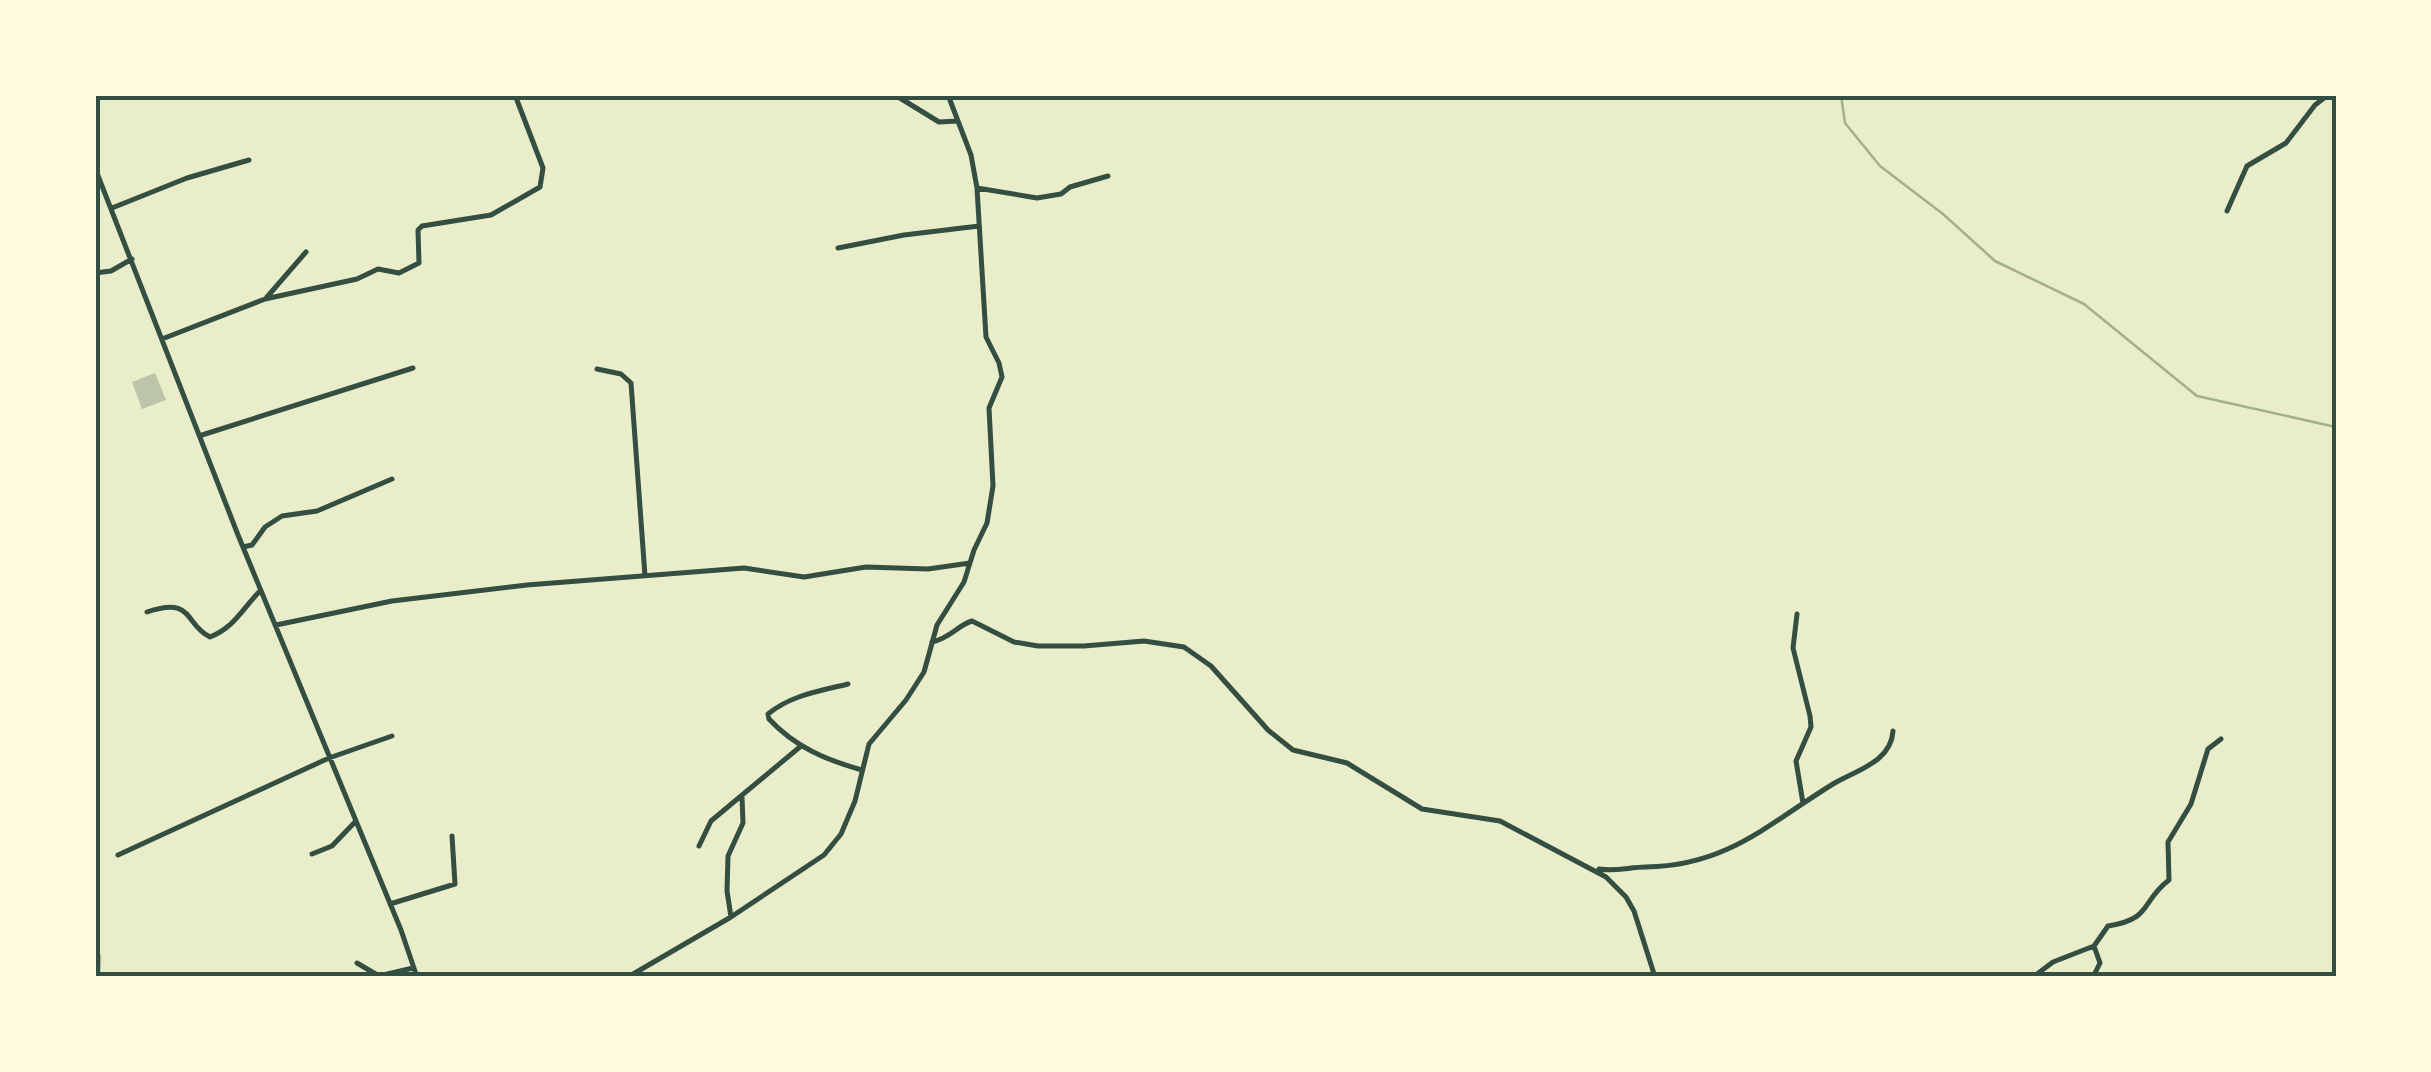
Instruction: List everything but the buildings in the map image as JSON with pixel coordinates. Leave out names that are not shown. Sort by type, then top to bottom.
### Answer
[{"type":"street","points":[[162,338],[264,299],[358,279],[378,269],[402,272],[419,263],[418,230],[422,226],[490,215],[540,187],[543,168],[515,95]]},
{"type":"street","points":[[894,95],[939,122],[958,121]]},
{"type":"street","points":[[628,977],[732,917],[824,855],[841,834],[855,801],[869,744],[924,672],[937,625],[964,582],[990,512],[993,486],[989,408],[1002,377],[1000,362],[986,337],[977,188],[971,155],[948,95]]},
{"type":"street","points":[[2226,210],[2247,166],[2286,143],[2315,105],[2328,95]]},
{"type":"street","points":[[112,208],[187,178],[249,160]]},
{"type":"street","points":[[95,168],[243,547],[400,930]]},
{"type":"street","points":[[977,188],[1037,198],[1061,194],[1070,187],[1108,176]]},
{"type":"street","points":[[95,202],[108,200]]},
{"type":"street","points":[[838,248],[904,234],[979,226]]},
{"type":"street","points":[[264,299],[287,278],[306,252]]},
{"type":"street","points":[[95,273],[111,271],[132,259]]},
{"type":"street","points":[[202,435],[413,368]]},
{"type":"street","points":[[597,369],[621,374],[631,382],[646,577]]},
{"type":"street","points":[[243,547],[252,545],[265,527],[282,516],[317,510],[392,479]]},
{"type":"street","points":[[276,625],[332,611],[439,594],[754,568],[812,577],[860,568],[928,569],[970,563]]},
{"type":"street","points":[[147,612],[175,608],[193,617],[204,634],[214,636],[235,624],[242,609],[261,590]]},
{"type":"street","points":[[1797,614],[1793,648],[1810,716],[1796,768],[1803,803]]},
{"type":"street","points":[[932,642],[952,636],[972,621],[1014,642],[1038,646],[1144,641],[1184,647],[1211,666],[1268,730],[1292,750],[1347,763],[1422,809],[1500,822],[1606,876],[1626,897],[1655,977]]},
{"type":"street","points":[[848,684],[798,696],[768,714],[775,726],[800,746],[862,770]]},
{"type":"street","points":[[1587,865],[1606,870],[1685,864],[1741,846],[1803,803],[1880,758],[1892,742],[1893,731]]},
{"type":"street","points":[[118,854],[329,758],[392,736]]},
{"type":"street","points":[[2032,977],[2053,962],[2094,946],[2108,926],[2133,921],[2155,892],[2170,880],[2168,842],[2192,804],[2208,749],[2221,739]]},
{"type":"street","points":[[699,846],[711,821],[800,746]]},
{"type":"street","points":[[732,917],[726,891],[728,856],[742,823],[742,797]]},
{"type":"street","points":[[312,854],[332,846],[355,822]]},
{"type":"street","points":[[417,977],[390,904],[457,882],[452,836]]},
{"type":"street","points":[[2093,977],[2100,963],[2094,946]]},
{"type":"street","points":[[357,963],[378,977],[413,968]]},
{"type":"waterway","points":[[1841,95],[1845,123],[1880,166],[1943,214],[1995,261],[2084,304],[2197,396],[2336,427]]},
{"type":"waterway","points":[[95,940],[100,957],[99,977]]}]
